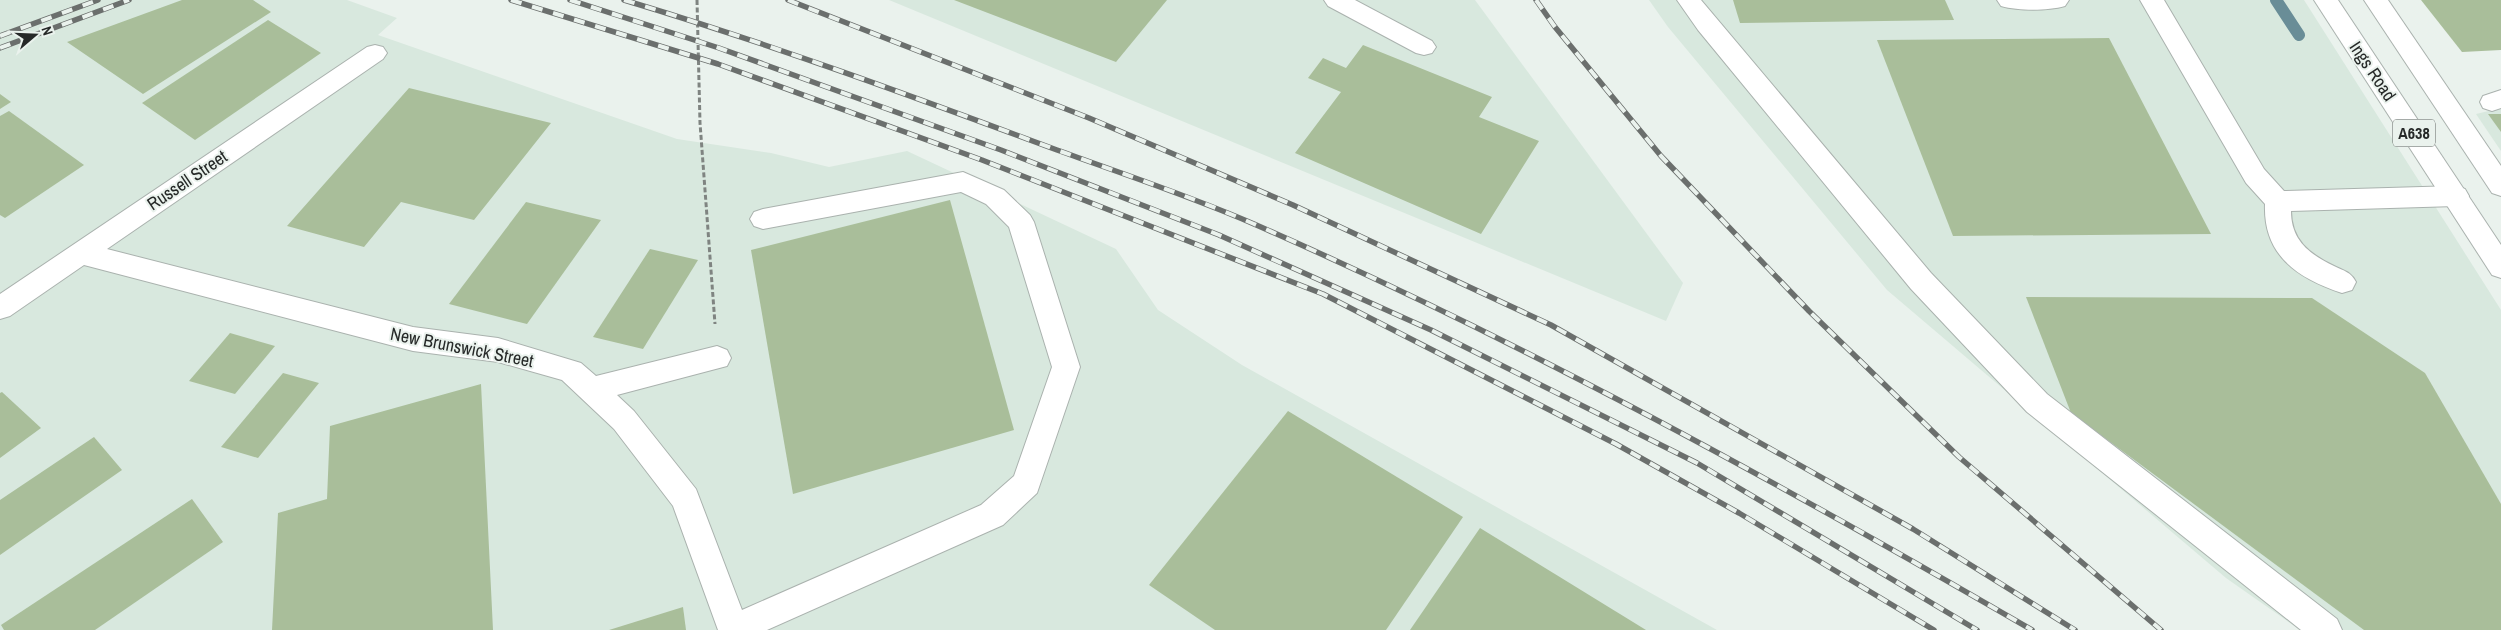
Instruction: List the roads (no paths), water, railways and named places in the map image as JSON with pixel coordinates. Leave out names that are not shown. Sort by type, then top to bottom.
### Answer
[{"type":"main road","points":[[1336,0],[1424,47]]},
{"type":"main road","points":[[1689,0],[1706,24],[1921,281],[2037,403],[2326,630]]},
{"type":"main road","points":[[2009,0],[2056,0]]},
{"type":"main road","points":[[2152,0],[2255,176],[2278,201],[2280,228],[2293,254],[2309,267],[2342,282]]},
{"type":"main road","name":"Ings Road","points":[[2326,0],[2501,267]]},
{"type":"main road","name":"A638","points":[[2376,0],[2501,186]]},
{"type":"main road","name":"Russell Street","points":[[0,308],[375,52]]},
{"type":"main road","points":[[734,629],[992,515],[1026,484],[1066,367],[1022,222],[995,197],[987,193],[964,182],[763,219]]},
{"type":"main road","points":[[2278,201],[2456,196]]},
{"type":"main road","name":"New Brunswick Street","points":[[80,253],[413,338],[498,350],[571,371],[624,420],[685,499],[734,629]]},
{"type":"main road","points":[[590,390],[717,358]]},
{"type":"waterway","points":[[2276,0],[2299,35]]},
{"type":"railway","points":[[0,36],[98,0]]},
{"type":"railway","points":[[0,48],[129,0]]},
{"type":"railway","points":[[511,0],[718,64],[982,160],[1323,294],[1616,444],[1739,513],[1934,630]]},
{"type":"railway","points":[[570,0],[719,48],[1001,150],[1219,235],[1431,330],[1697,463],[1977,630]]},
{"type":"railway","points":[[624,0],[842,72],[1181,195],[1254,224],[1453,316],[1649,416],[1841,521],[2032,630]]},
{"type":"railway","points":[[788,0],[1089,118],[1293,205],[1551,325],[1913,529],[2075,630]]},
{"type":"railway","points":[[1536,0],[1555,27],[1661,156],[1809,311],[1959,457],[2161,630]]}]
